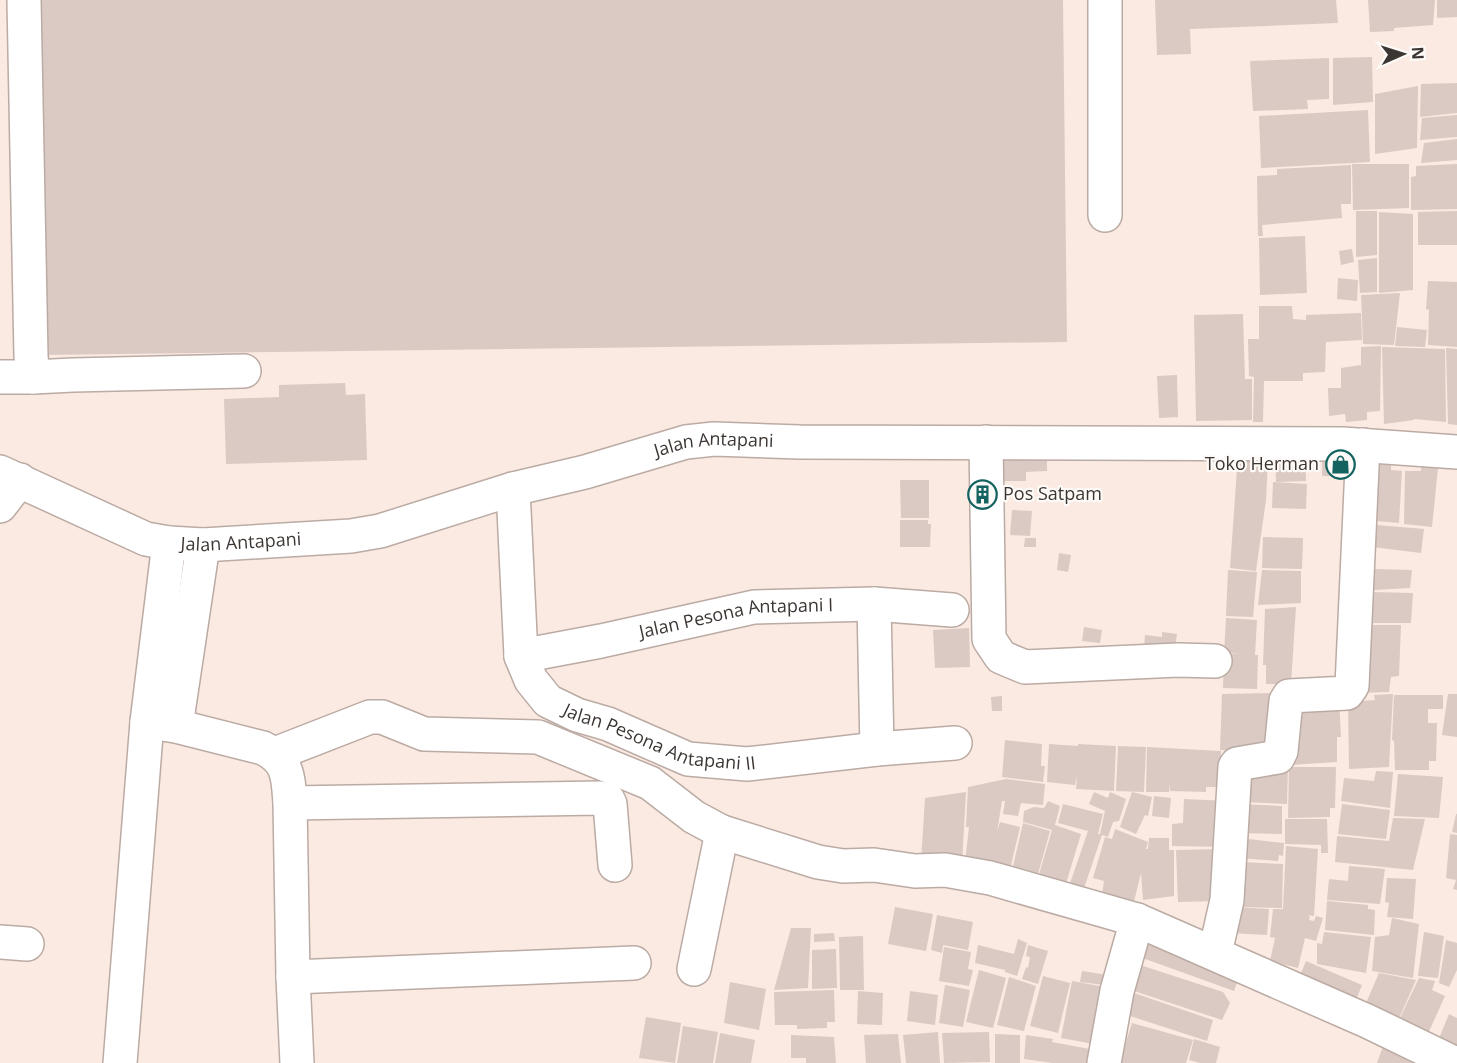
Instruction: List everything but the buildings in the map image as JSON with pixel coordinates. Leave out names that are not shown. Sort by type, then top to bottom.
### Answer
[{"type":"street","points":[[24,0],[33,377]]},
{"type":"street","points":[[1104,0],[1105,216]]},
{"type":"street","points":[[0,377],[244,371]]},
{"type":"street","name":"Jalan Antapani","points":[[10,476],[146,539],[203,545],[351,536],[380,531],[513,489],[585,472],[686,442],[714,439],[800,442],[1363,445],[1457,452]]},
{"type":"street","points":[[986,442],[989,639],[1001,657],[1025,667],[1178,660],[1215,661]]},
{"type":"street","points":[[1215,952],[1227,900],[1235,767],[1244,762],[1278,757],[1281,751],[1286,701],[1289,696],[1347,693],[1352,686],[1363,445]]},
{"type":"street","points":[[0,506],[10,476]]},
{"type":"street","name":"Jalan Pesona Antapani II","points":[[513,489],[521,656],[531,680],[548,700],[577,715],[608,724],[688,759],[747,764],[877,749],[955,743]]},
{"type":"street","points":[[120,1063],[162,724],[169,543]]},
{"type":"street","points":[[162,724],[203,545]]},
{"type":"street","points":[[874,604],[877,749]]},
{"type":"street","name":"Jalan Pesona Antapani I","points":[[521,656],[754,607],[874,604],[952,610]]},
{"type":"street","points":[[275,754],[370,717],[382,717],[424,734],[538,737],[650,783],[694,817],[722,832],[818,862],[915,871],[945,870],[990,878],[1137,920],[1215,952],[1454,1063]]},
{"type":"street","points":[[162,724],[263,748],[275,754],[288,775],[297,1063]]},
{"type":"street","points":[[290,803],[600,798],[608,800],[610,804],[615,865]]},
{"type":"street","points":[[694,969],[722,832]]},
{"type":"street","points":[[1104,1063],[1117,991],[1137,920]]},
{"type":"street","points":[[293,977],[634,963]]},
{"type":"place","name":"Toko Herman","points":[[1340,464]]},
{"type":"place","name":"Pos Satpam","points":[[982,494]]}]
